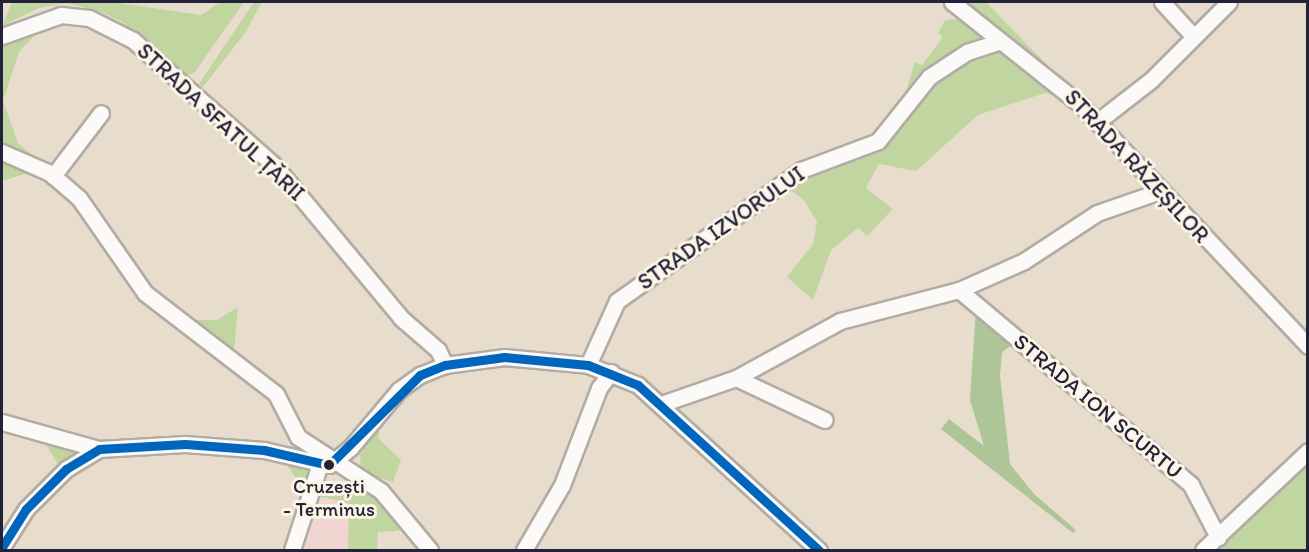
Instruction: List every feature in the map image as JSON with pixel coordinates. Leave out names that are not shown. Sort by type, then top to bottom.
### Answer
[{"type":"street","name":"STRADA RĂZEȘILOR","points":[[952,2],[997,42],[1063,88],[1308,346]]},
{"type":"street","points":[[1162,2],[1193,36]]},
{"type":"street","points":[[1097,122],[1152,80],[1229,2]]},
{"type":"street","name":"STRADA SFATUL ȚĂRII","points":[[2,36],[61,15],[88,18],[133,40],[274,166],[401,318],[438,350],[445,365]]},
{"type":"street","name":"STRADA IZVORULUI","points":[[588,365],[617,301],[801,171],[878,141],[929,77],[967,52],[997,42]]},
{"type":"street","points":[[53,176],[101,113]]},
{"type":"street","points":[[2,152],[53,176],[79,198],[145,293],[276,394],[298,437],[381,491],[430,550]]},
{"type":"street","points":[[661,404],[736,378],[832,324],[959,290],[1024,261],[1097,213],[1160,191]]},
{"type":"street","name":"STRADA ION SCURTU","points":[[959,290],[1191,485],[1218,537]]},
{"type":"street","points":[[2,422],[99,449],[185,444],[264,450],[320,464],[337,462],[399,390],[445,365],[504,357],[588,365],[611,372],[661,404],[819,550]]},
{"type":"street","points":[[524,550],[562,485],[599,388],[611,372]]},
{"type":"street","points":[[736,378],[825,420]]},
{"type":"street","points":[[2,547],[45,489],[99,449]]},
{"type":"street","points":[[1203,550],[1308,451]]},
{"type":"street","points":[[292,550],[320,464]]},
{"type":"shaded area","points":[[319,498],[349,503],[348,550],[300,550]]},
{"type":"green space","points":[[12,2],[113,2],[201,15],[220,2],[244,2],[195,72],[188,75],[122,22],[101,12],[67,3],[39,8],[2,26]]},
{"type":"green space","points":[[254,2],[262,2],[245,33],[203,87],[199,84]]},
{"type":"green space","points":[[959,2],[986,2],[1054,72],[1035,60]]},
{"type":"green space","points":[[965,18],[990,40],[904,97],[915,62],[922,65],[943,37],[938,33],[945,20]]},
{"type":"green space","points":[[47,22],[19,52],[3,101],[18,143],[42,163],[2,148],[2,41]]},
{"type":"green space","points":[[999,48],[1066,98],[1045,93],[978,115],[916,171],[879,164],[866,188],[893,209],[867,236],[858,228],[831,250],[813,300],[787,277],[813,244],[817,222],[804,200],[786,187],[860,155],[911,100],[969,55]]},
{"type":"green space","points":[[2,155],[38,170],[2,181]]},
{"type":"green space","points":[[238,307],[234,352],[193,320],[217,320]]},
{"type":"green space","points":[[976,307],[1016,342],[1002,352],[1000,375],[1010,464],[1034,494],[1076,530],[1073,533],[941,429],[949,419],[984,446],[970,400]]},
{"type":"green space","points":[[381,418],[378,438],[401,460],[393,482],[361,473],[360,455]]},
{"type":"green space","points":[[43,440],[87,448],[59,466]]},
{"type":"green space","points":[[1307,456],[1307,550],[1209,550]]},
{"type":"green space","points":[[281,457],[308,468],[304,489]]},
{"type":"green space","points":[[367,483],[406,530],[378,532],[377,550],[348,550],[349,503],[313,495],[322,486],[346,491]]},
{"type":"transit line","points":[[2,547],[26,509],[66,469],[99,449],[185,444],[264,450],[329,465],[420,375],[445,365],[504,357],[588,365],[638,385],[819,550]]},
{"type":"place","name":"Cruzești - Terminus","points":[[329,465]]}]
